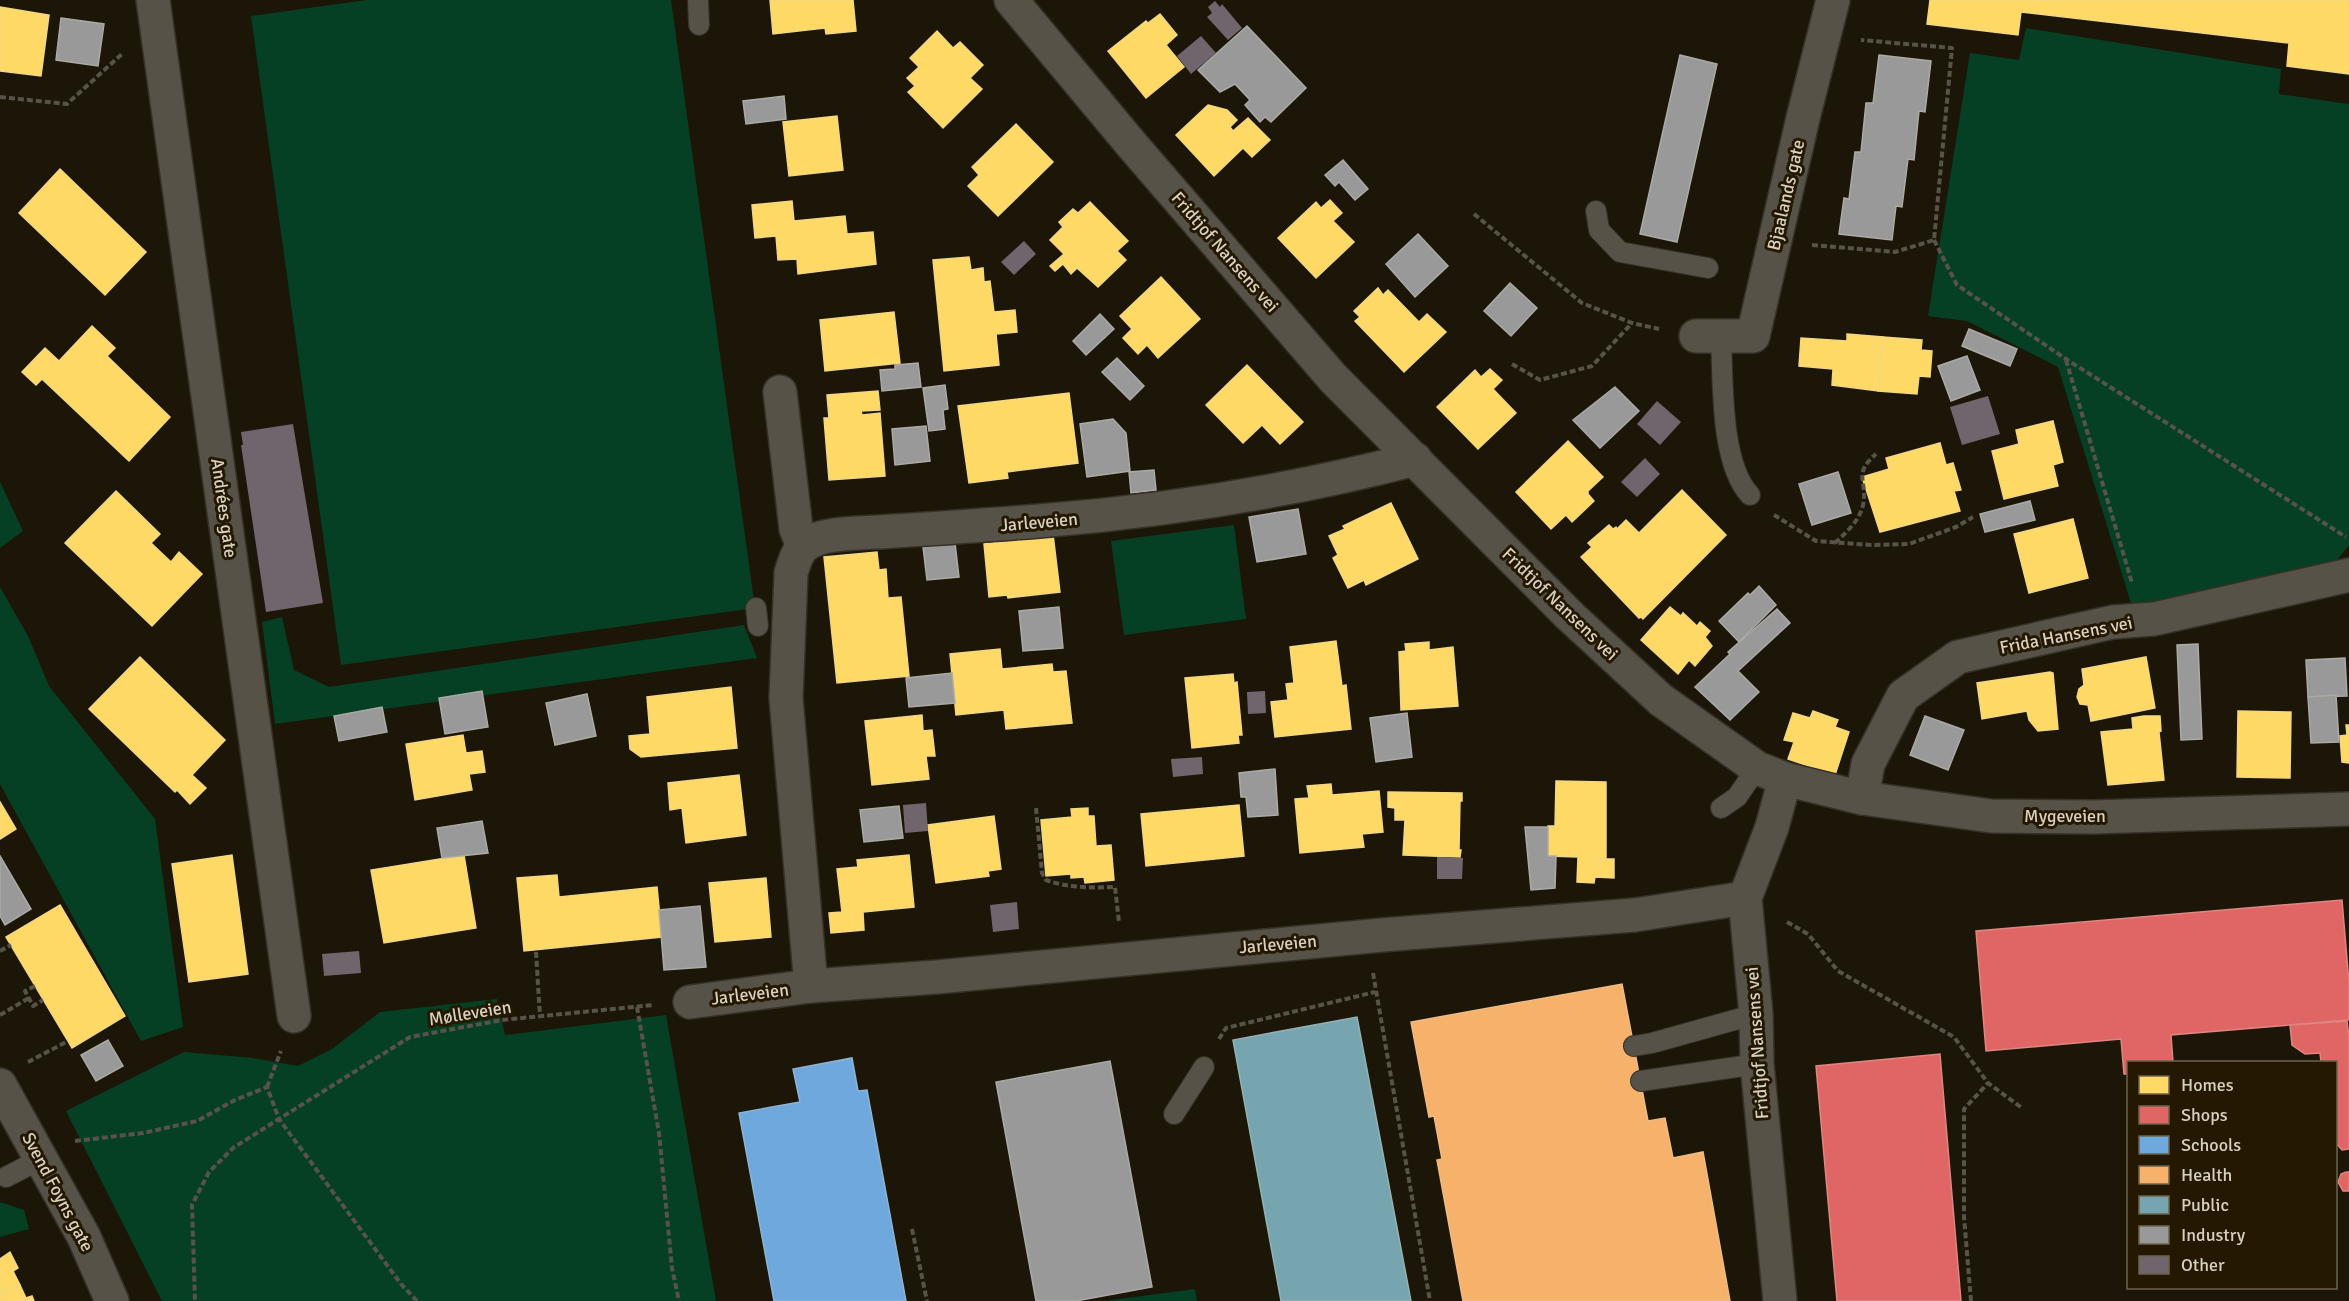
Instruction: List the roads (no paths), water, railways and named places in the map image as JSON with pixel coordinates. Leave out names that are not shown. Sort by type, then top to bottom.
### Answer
[{"type":"street","name":"Andrées gate","points":[[153,0],[294,1016]]},
{"type":"street","name":"Fridtjof Nansens vei","points":[[1011,0],[1333,378],[1570,616],[1661,700],[1771,774],[1772,827],[1745,898],[1756,1014],[1757,1064],[1780,1301]]},
{"type":"street","name":"Bjaalands gate","points":[[1708,336],[1753,336],[1803,118],[1833,0]]},
{"type":"street","points":[[780,392],[796,530],[803,546]]},
{"type":"street","name":"Jarleveien","points":[[811,986],[786,698],[791,573],[796,554],[803,546],[818,538],[1087,518],[1220,501],[1342,478],[1415,459]]},
{"type":"street","name":"Frida Hansens vei","points":[[1862,798],[1868,764],[1903,696],[1958,657],[2113,622],[2154,619],[2349,575]]},
{"type":"street","name":"Mygeveien","points":[[1771,774],[1862,798],[1991,816],[2092,817],[2349,809]]},
{"type":"street","name":"Jarleveien","points":[[690,1002],[811,986],[937,977],[1382,935],[1635,915],[1745,898]]},
{"type":"street","name":"Svend Foyns gate","points":[[3,1099],[41,1159],[84,1237],[112,1301]]},
{"type":"lane","points":[[698,0],[699,25]]},
{"type":"lane","points":[[1596,211],[1599,230],[1620,252],[1708,268]]},
{"type":"lane","points":[[1708,336],[1726,431],[1741,485],[1750,495]]},
{"type":"lane","points":[[1721,808],[1771,774]]},
{"type":"lane","points":[[1634,1046],[1756,1014]]},
{"type":"lane","points":[[1641,1081],[1757,1064]]},
{"type":"lane","points":[[1174,1113],[1204,1067]]},
{"type":"lane","points":[[6,1177],[41,1159]]}]
